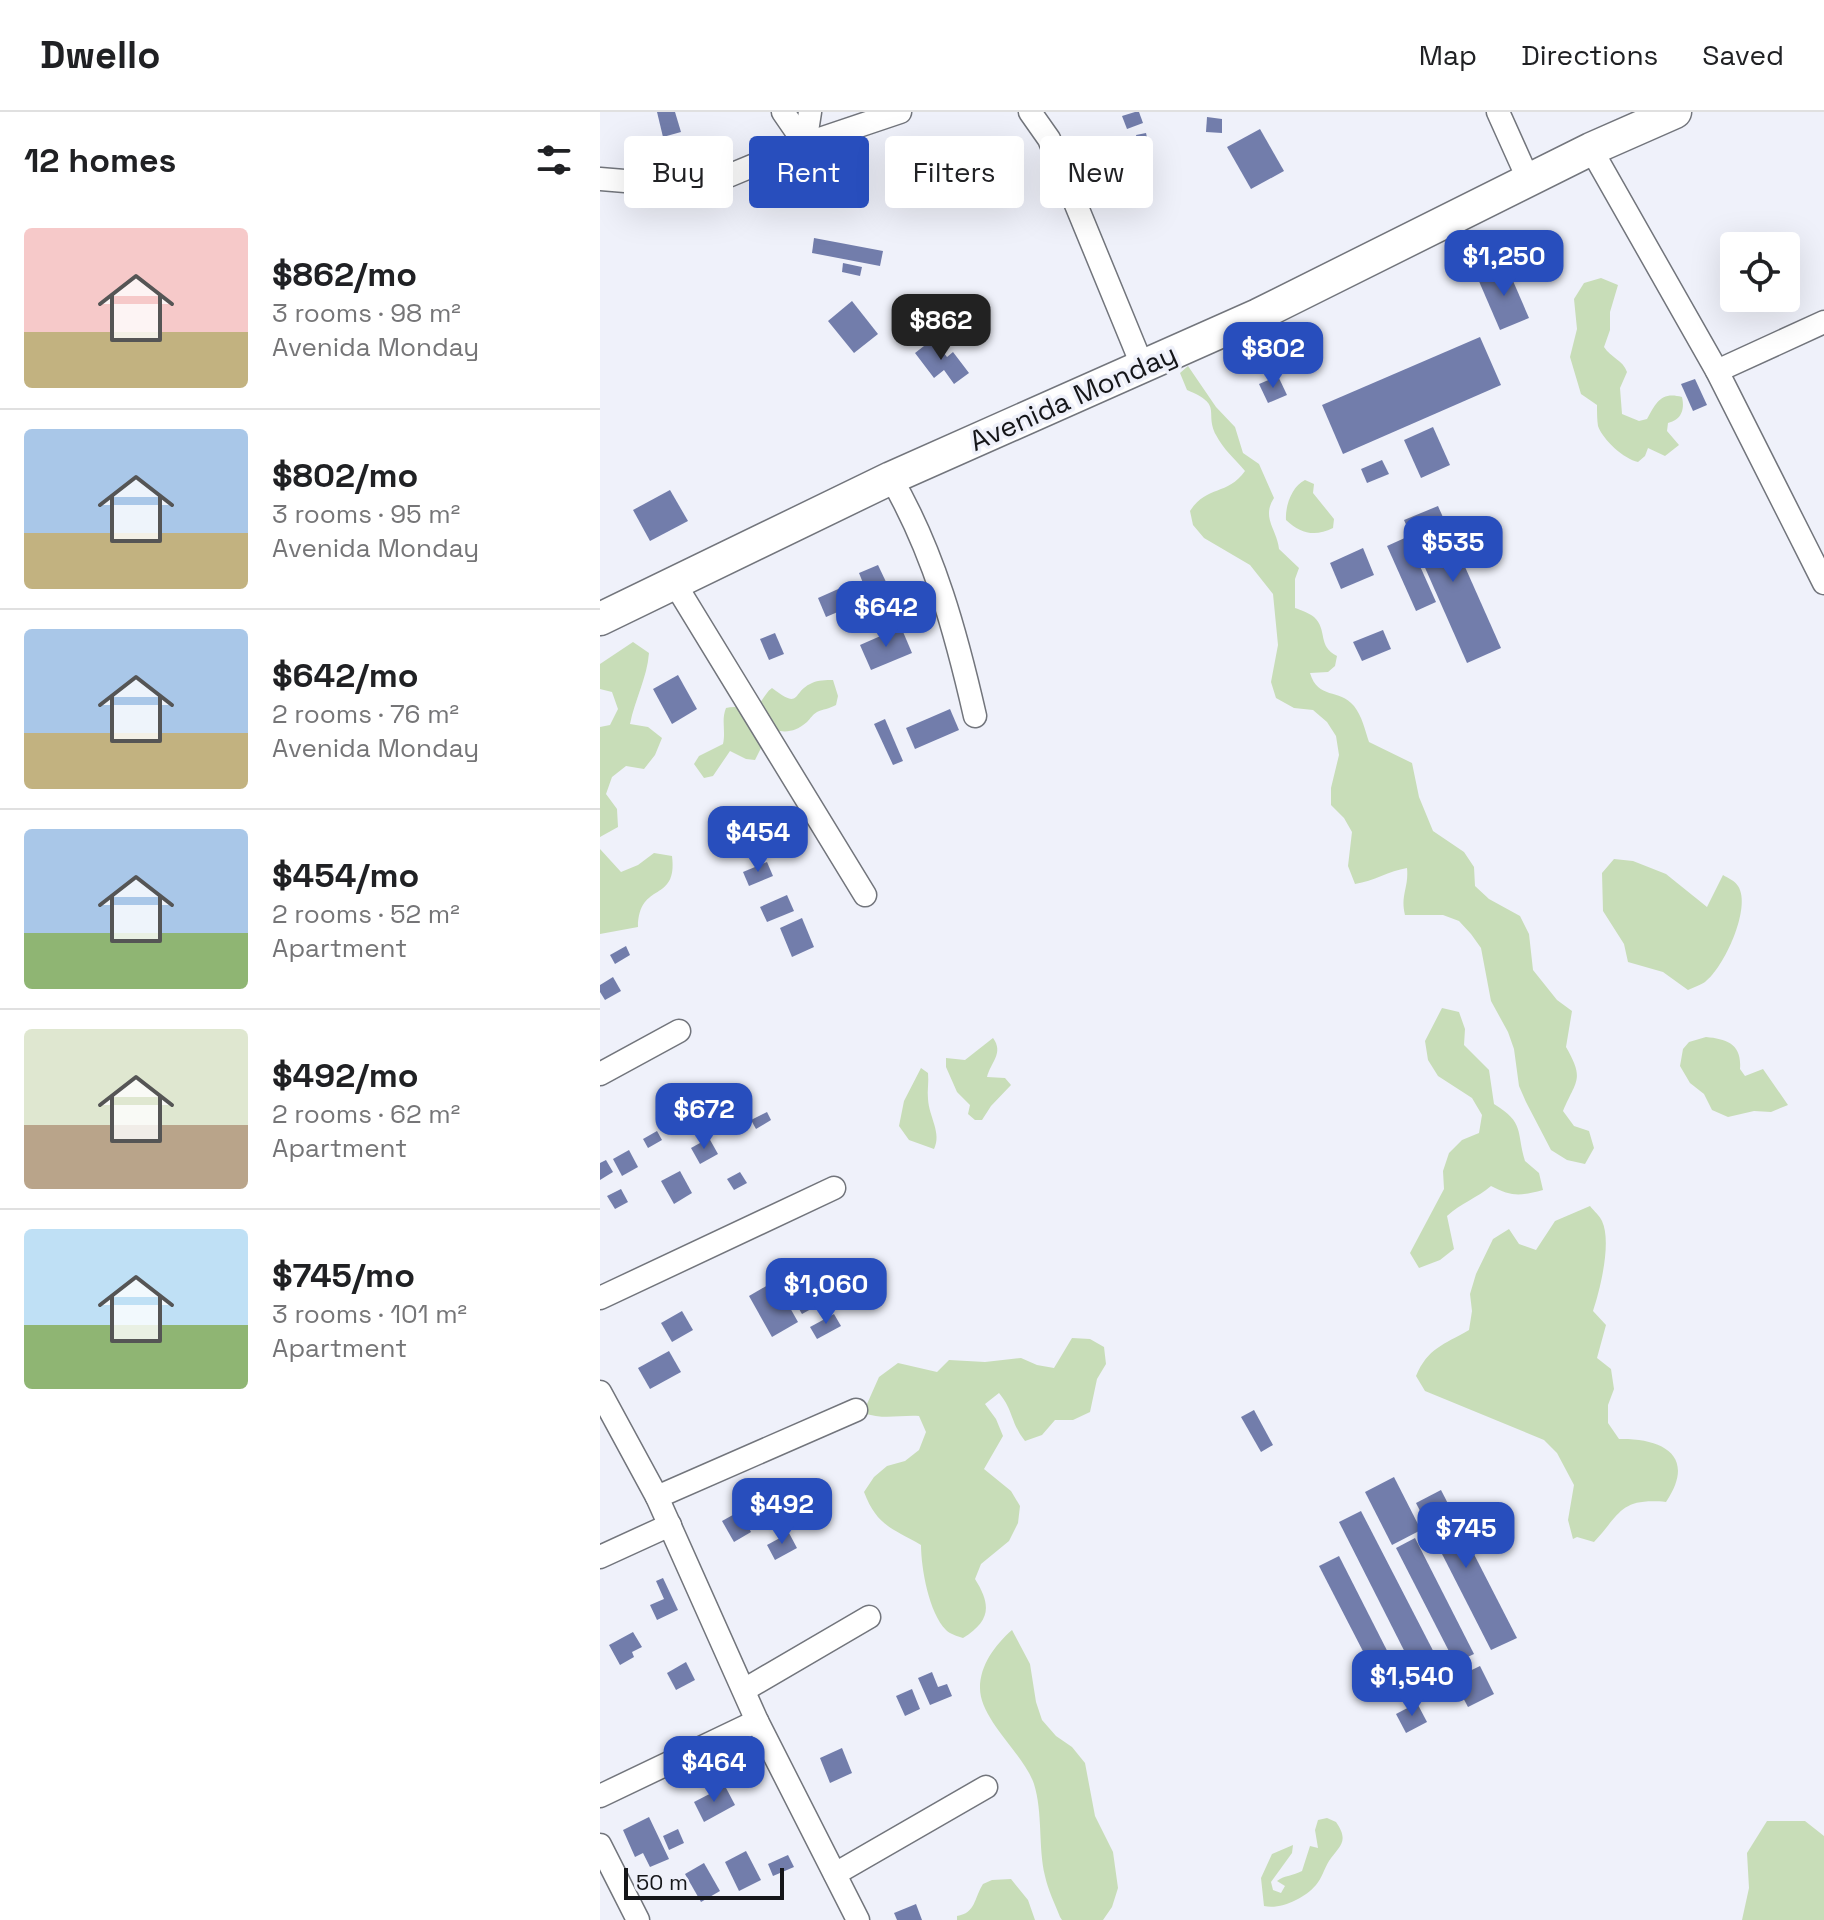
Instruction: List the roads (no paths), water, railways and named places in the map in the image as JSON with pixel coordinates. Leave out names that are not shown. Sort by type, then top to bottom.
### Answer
[{"type":"main road","name":"Avenida Monday","points":[[600,619],[891,478],[1258,315],[1591,149],[1675,112]]},
{"type":"street","points":[[783,112],[800,136]]},
{"type":"street","points":[[806,136],[810,112]]},
{"type":"street","points":[[829,136],[900,112]]},
{"type":"street","points":[[1030,112],[1049,139],[1142,365]]},
{"type":"street","points":[[1498,112],[1529,181]]},
{"type":"street","points":[[1591,149],[1717,371],[1824,583]]},
{"type":"street","points":[[600,179],[673,185],[716,181],[749,167]]},
{"type":"street","points":[[1717,371],[1824,322]]},
{"type":"street","points":[[891,478],[936,571],[956,635],[975,716]]},
{"type":"street","points":[[675,584],[865,895]]},
{"type":"street","points":[[600,1074],[679,1031]]},
{"type":"street","points":[[600,1298],[834,1188]]},
{"type":"street","points":[[600,1392],[657,1497],[757,1721],[835,1874],[849,1917]]},
{"type":"street","points":[[657,1497],[856,1410]]},
{"type":"street","points":[[600,1557],[670,1525]]},
{"type":"street","points":[[744,1690],[869,1617]]},
{"type":"street","points":[[600,1796],[757,1721]]},
{"type":"street","points":[[835,1874],[986,1787]]},
{"type":"street","points":[[602,1855],[638,1920]]}]
